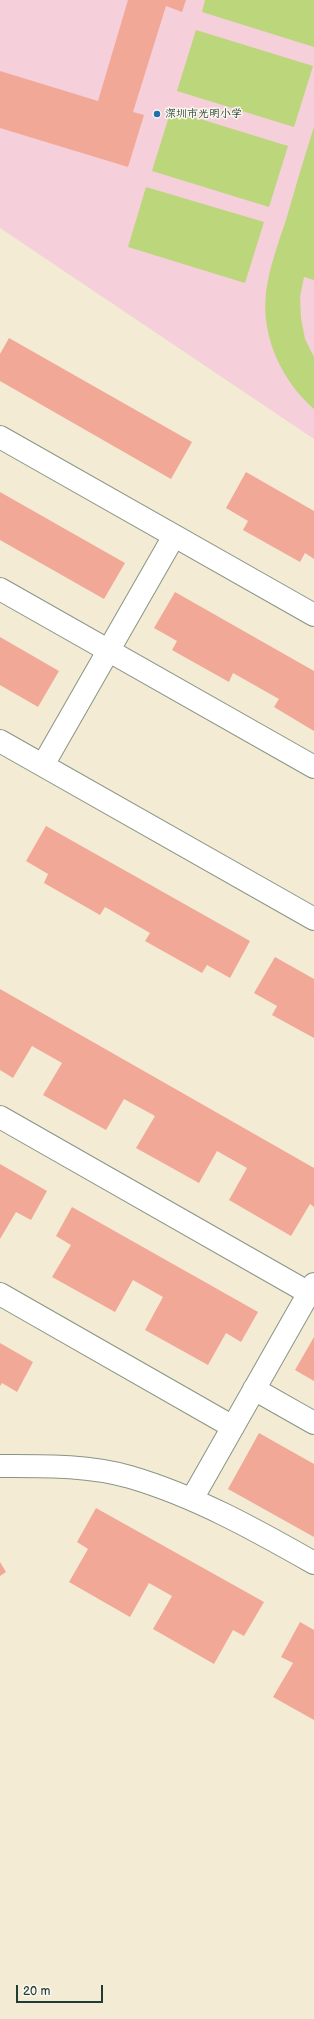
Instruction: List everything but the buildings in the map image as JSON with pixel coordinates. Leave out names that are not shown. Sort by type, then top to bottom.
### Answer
[{"type":"street","points":[[0,437],[314,615]]},
{"type":"street","points":[[43,765],[174,536]]},
{"type":"street","points":[[0,589],[314,767]]},
{"type":"street","points":[[0,741],[314,919]]},
{"type":"street","points":[[0,1117],[311,1289],[192,1500]]},
{"type":"street","points":[[0,1294],[233,1426]]},
{"type":"street","points":[[254,1389],[314,1423]]},
{"type":"street","points":[[0,1466],[64,1466],[129,1477],[192,1500],[314,1563]]},
{"type":"shaded area","name":"深圳市光明小学","points":[[0,0],[314,0],[314,439],[0,228]]},
{"type":"green space","points":[[205,0],[314,0],[314,47],[202,12]]},
{"type":"green space","points":[[196,30],[313,66],[294,127],[177,91]]},
{"type":"green space","points":[[171,110],[288,146],[269,207],[152,171]]},
{"type":"green space","points":[[314,127],[314,280],[304,277],[300,297],[301,318],[305,339],[314,357],[314,409],[292,385],[283,372],[271,342],[265,309],[267,284],[272,265]]},
{"type":"green space","points":[[146,187],[264,222],[245,283],[128,247]]},
{"type":"place","name":"深圳市光明小学","points":[[157,114]]}]
